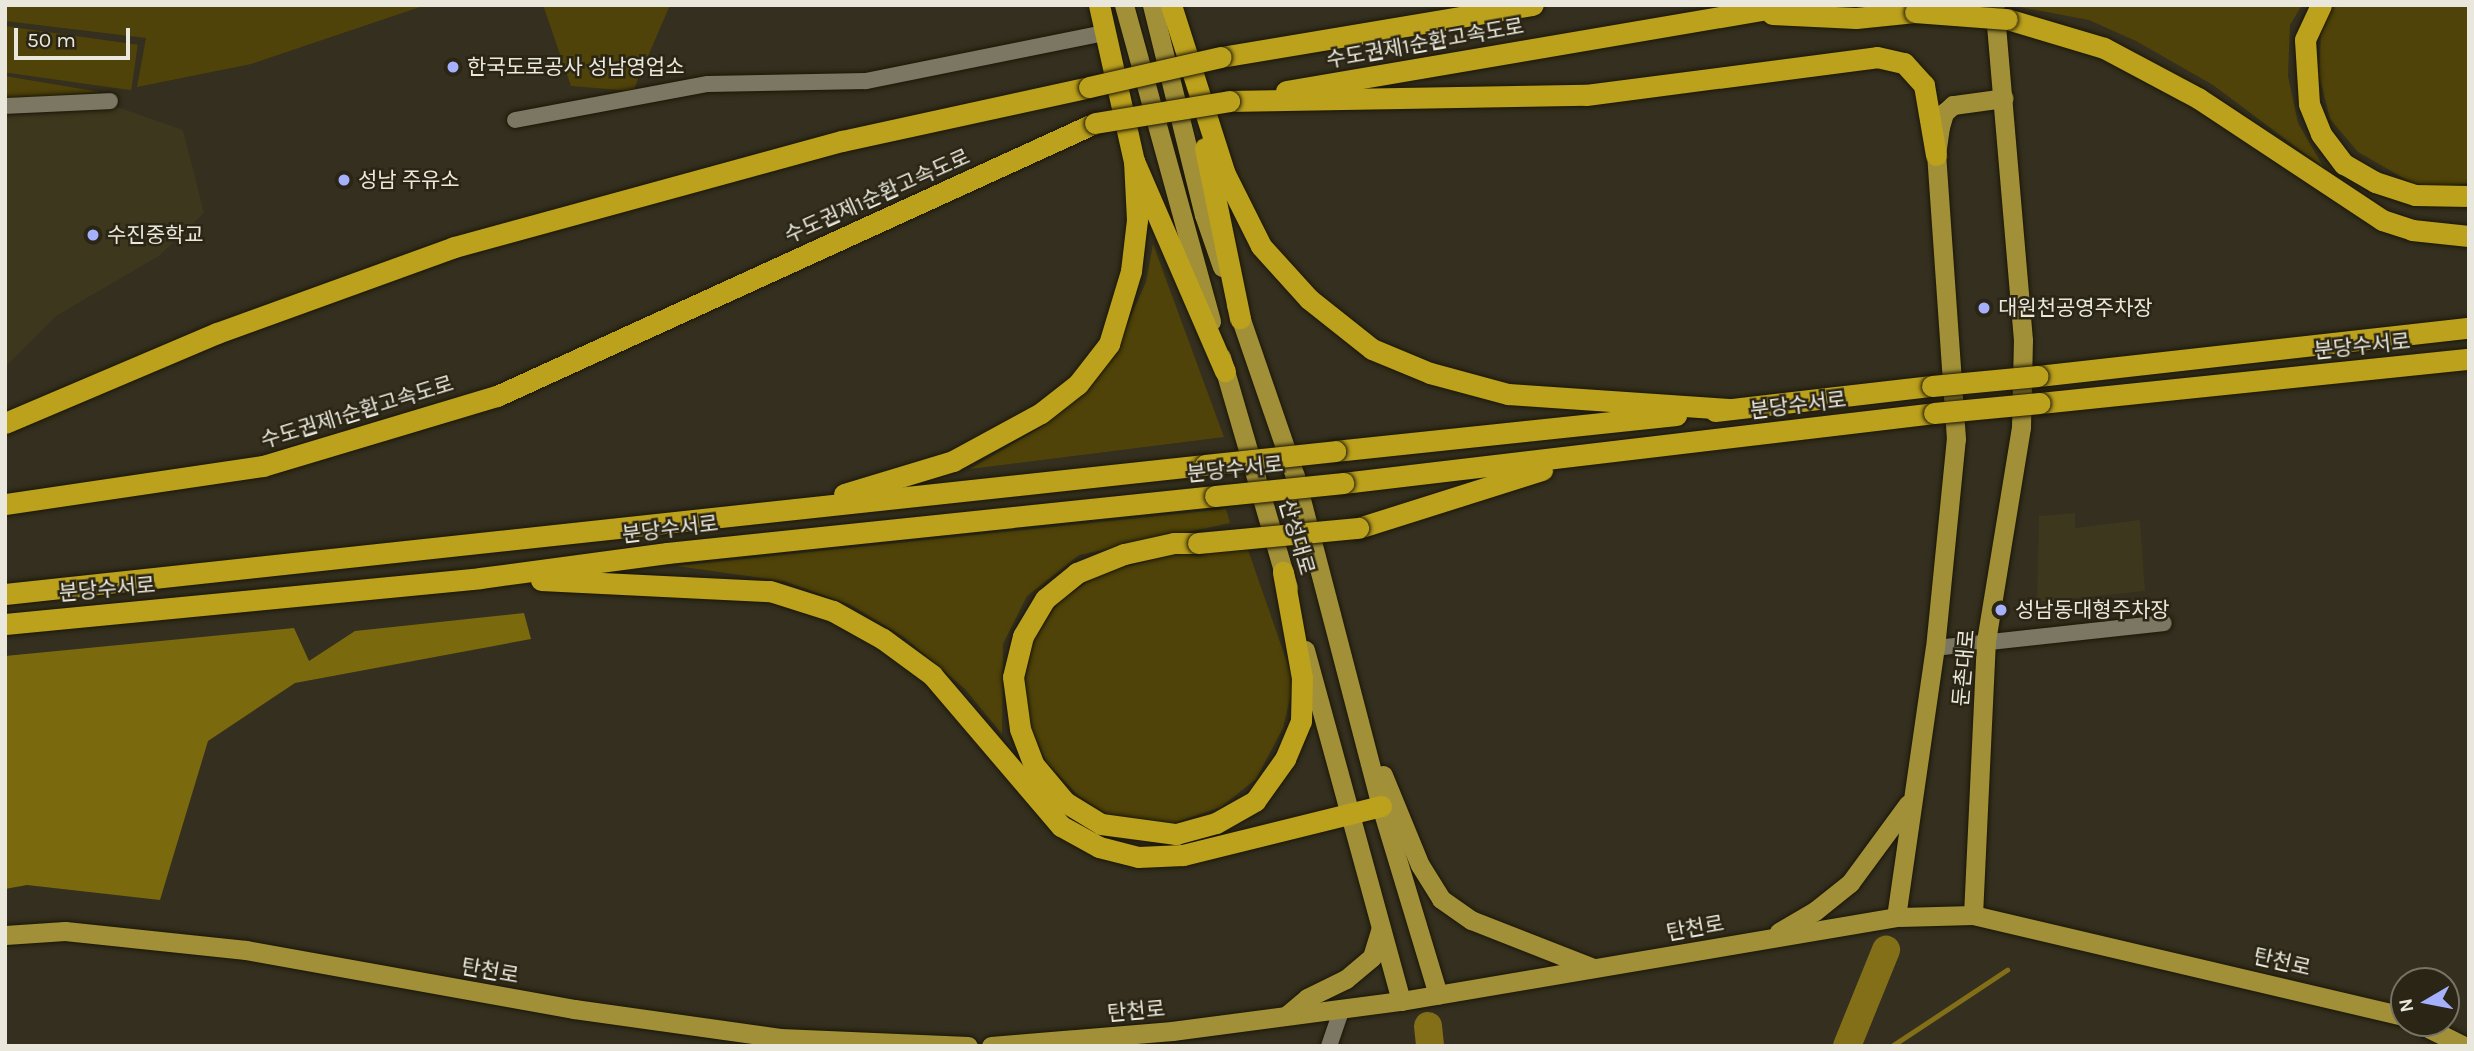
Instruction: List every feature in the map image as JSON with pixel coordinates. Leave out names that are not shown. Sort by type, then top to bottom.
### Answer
[{"type":"highway","points":[[1099,5],[1103,33],[1134,161],[1225,372]]},
{"type":"highway","points":[[1171,5],[1225,174],[1262,246],[1309,299],[1372,349],[1430,373],[1508,394],[1728,409]]},
{"type":"highway","name":"수도권제1순환고속도로","points":[[5,424],[217,333],[454,247],[842,141],[1221,57],[1533,5]]},
{"type":"highway","name":"수도권제1순환고속도로","points":[[5,504],[263,466],[498,396],[1096,123],[1790,5]]},
{"type":"highway","points":[[2321,5],[2305,40],[2309,104],[2321,134],[2344,164],[2375,182],[2415,195],[2469,196]]},
{"type":"highway","points":[[1742,13],[1856,18],[1915,12],[2001,12],[2104,48],[2187,92],[2382,220],[2412,230],[2469,236]]},
{"type":"highway","points":[[1229,101],[1586,95],[1877,57],[1904,63],[1924,85],[1936,155]]},
{"type":"highway","points":[[1190,71],[1240,318]]},
{"type":"highway","points":[[796,508],[953,461],[1041,413],[1078,384],[1110,344],[1131,271],[1137,220],[1134,161]]},
{"type":"highway","name":"분당수서로","points":[[5,594],[2469,328]]},
{"type":"highway","name":"분당수서로","points":[[5,624],[480,578],[667,553],[1343,483],[1934,413],[2469,359]]},
{"type":"highway","points":[[1283,572],[1303,678],[1301,721],[1285,759],[1255,801],[1216,823],[1176,834],[1101,824],[1065,802],[1034,765],[1020,729],[1013,677],[1023,636],[1045,599],[1077,573],[1124,554],[1174,543],[1357,528],[1588,455]]},
{"type":"highway","points":[[480,578],[770,591],[833,611],[883,639],[932,675],[1061,826],[1099,847],[1139,857],[1183,855],[1381,806]]},
{"type":"main road","name":"산성대로","points":[[1124,5],[1351,813],[1401,1001]]},
{"type":"main road","name":"산성대로","points":[[1152,5],[1204,215],[1295,476],[1365,734],[1381,806],[1438,995]]},
{"type":"main road","points":[[1936,155],[1941,118],[1948,108],[2004,98],[1999,52],[2001,12]]},
{"type":"main road","name":"둔촌대로","points":[[1973,915],[1986,641],[2021,427],[2023,340],[2004,98]]},
{"type":"main road","name":"둔촌대로","points":[[1895,917],[1910,801],[1935,648],[1956,439],[1953,350],[1936,155]]},
{"type":"main road","points":[[1365,734],[1420,865],[1441,898],[1471,920],[1595,968]]},
{"type":"main road","points":[[1768,938],[1815,911],[1850,883],[1910,801]]},
{"type":"main road","name":"탄천로","points":[[991,1046],[1342,1009],[1895,917],[1973,915],[2390,1012]]},
{"type":"main road","points":[[1286,1016],[1307,998],[1346,979],[1371,957],[1382,927]]},
{"type":"main road","name":"탄천로","points":[[5,935],[65,931],[246,950],[574,1009],[780,1038],[968,1046]]},
{"type":"main road","points":[[2446,1037],[2464,1046]]},
{"type":"street","points":[[515,120],[708,84],[866,81],[1103,33]]},
{"type":"street","points":[[5,106],[110,101]]},
{"type":"street","points":[[1935,648],[2164,623]]},
{"type":"street","points":[[1329,1046],[1342,1009]]},
{"type":"shaded area","points":[[5,5],[426,5],[251,64],[137,87],[146,38],[5,21]]},
{"type":"shaded area","points":[[543,5],[670,5],[633,91],[571,86]]},
{"type":"shaded area","points":[[2009,5],[2302,5],[2290,25],[2288,76],[2298,123],[2324,168],[2213,85],[2136,41],[2089,20]]},
{"type":"shaded area","points":[[2332,5],[2469,5],[2469,183],[2443,187],[2414,184],[2358,152],[2330,119],[2319,75],[2321,33]]},
{"type":"shaded area","points":[[5,26],[138,45],[131,90],[5,72]]},
{"type":"shaded area","points":[[5,76],[100,92],[5,100]]},
{"type":"shaded area","name":"수진중학교","points":[[120,108],[183,130],[204,213],[159,256],[56,316],[5,367],[5,110]]},
{"type":"shaded area","points":[[1153,244],[1224,437],[970,469],[1043,426],[1084,393],[1118,346],[1146,282]]},
{"type":"shaded area","points":[[1226,509],[1230,523],[1079,555],[1027,596],[1003,644],[1002,734],[965,689],[904,637],[851,605],[784,581],[676,566]]},
{"type":"shaded area","points":[[2075,513],[2075,528],[2140,520],[2145,591],[2037,602],[2039,516]]},
{"type":"shaded area","points":[[1248,550],[1294,682],[1283,728],[1256,779],[1221,807],[1174,823],[1111,817],[1079,796],[1047,763],[1030,728],[1025,680],[1033,641],[1059,602],[1100,573],[1176,554]]},
{"type":"shaded area","points":[[524,613],[531,639],[295,683],[208,741],[160,900],[27,885],[5,889],[5,656],[294,628],[309,661],[355,631]]},
{"type":"waterway","points":[[1847,1046],[1886,950]]},
{"type":"waterway","points":[[1892,1046],[2007,970]]},
{"type":"waterway","points":[[1428,1026],[1430,1046]]},
{"type":"place","name":"한국도로공사 성남영업소","points":[[453,67]]},
{"type":"place","name":"성남 주유소","points":[[344,180]]},
{"type":"place","name":"수진중학교","points":[[93,235]]},
{"type":"place","name":"대원천공영주차장","points":[[1984,308]]},
{"type":"place","name":"성남동대형주차장","points":[[2001,610]]}]
